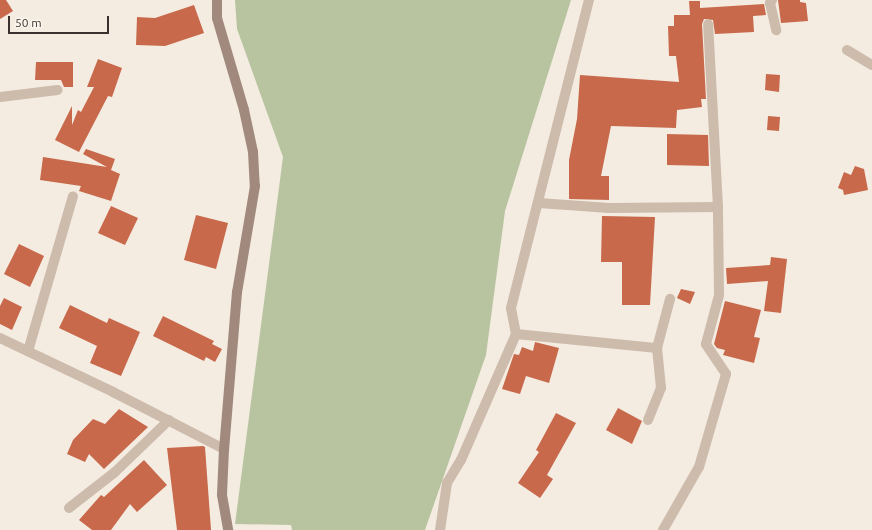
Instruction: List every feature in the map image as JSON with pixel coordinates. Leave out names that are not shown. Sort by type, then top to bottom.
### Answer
[{"type":"street","points":[[217,0],[217,18],[244,110],[253,152],[255,186],[238,292],[224,449],[222,496],[228,530]]},
{"type":"street","points":[[440,530],[447,484],[461,460],[516,334],[511,308],[590,0]]},
{"type":"street","points":[[772,0],[770,3],[776,30]]},
{"type":"street","points":[[663,530],[699,467],[726,374],[706,344],[719,295],[718,207],[708,24]]},
{"type":"street","points":[[847,50],[872,65]]},
{"type":"street","points":[[0,97],[58,90]]},
{"type":"street","points":[[28,351],[73,196]]},
{"type":"street","points":[[538,203],[609,208],[718,207]]},
{"type":"street","points":[[648,420],[661,388],[657,348],[670,299]]},
{"type":"street","points":[[516,334],[657,348]]},
{"type":"street","points":[[0,338],[169,420],[224,449]]},
{"type":"street","points":[[69,508],[115,472],[169,420]]},
{"type":"green space","points":[[235,0],[571,0],[505,211],[486,355],[425,530],[292,530],[291,525],[235,524],[283,157],[237,29]]},
{"type":"building","points":[[0,0],[6,0],[13,11],[0,19]]},
{"type":"building","points":[[778,0],[800,0],[800,2],[806,3],[808,21],[781,23]]},
{"type":"building","points":[[689,1],[700,1],[700,8],[764,4],[766,15],[753,16],[754,32],[715,34],[713,20],[704,19],[702,24],[706,99],[701,99],[702,107],[677,110],[676,128],[611,126],[601,176],[609,176],[609,200],[569,199],[569,160],[577,119],[580,75],[679,82],[676,56],[669,56],[668,26],[674,26],[674,15],[690,15]]},
{"type":"building","points":[[194,5],[204,33],[165,46],[136,45],[137,17],[155,18]]},
{"type":"building","points":[[98,59],[122,68],[112,97],[108,96],[79,152],[55,140],[72,106],[72,125],[78,110],[81,112],[94,87],[87,87]]},
{"type":"building","points":[[36,62],[73,62],[73,87],[64,87],[61,80],[35,80]]},
{"type":"building","points":[[766,74],[780,75],[779,92],[765,90]]},
{"type":"building","points":[[768,116],[780,117],[779,131],[767,130]]},
{"type":"building","points":[[667,134],[708,135],[709,166],[667,165]]},
{"type":"building","points":[[86,149],[115,159],[111,170],[120,174],[111,201],[79,191],[81,186],[40,180],[43,157],[107,167],[83,154]]},
{"type":"building","points":[[855,166],[864,169],[868,190],[844,195],[843,190],[838,188],[844,172],[851,175]]},
{"type":"building","points":[[111,206],[138,218],[125,245],[98,233]]},
{"type":"building","points":[[196,215],[228,223],[216,269],[184,260]]},
{"type":"building","points":[[602,216],[655,217],[650,305],[622,305],[622,262],[601,262]]},
{"type":"building","points":[[19,244],[44,256],[30,287],[4,274]]},
{"type":"building","points":[[771,257],[787,259],[781,313],[764,311],[768,281],[727,284],[726,268],[770,265]]},
{"type":"building","points":[[681,289],[695,292],[690,304],[677,298]]},
{"type":"building","points":[[4,298],[22,307],[12,330],[0,324],[0,306]]},
{"type":"building","points":[[725,301],[761,310],[754,337],[760,338],[754,363],[723,355],[725,350],[717,348],[714,344]]},
{"type":"building","points":[[70,305],[107,323],[109,318],[140,332],[121,376],[90,363],[97,346],[59,328]]},
{"type":"building","points":[[163,316],[214,341],[212,344],[222,349],[215,362],[206,357],[204,361],[153,336]]},
{"type":"building","points":[[535,342],[559,348],[549,383],[526,376],[520,394],[502,389],[514,354],[519,355],[522,347],[533,351]]},
{"type":"building","points":[[618,408],[642,421],[632,444],[606,430]]},
{"type":"building","points":[[119,409],[148,427],[104,469],[89,454],[85,462],[67,454],[73,440],[93,419],[105,424]]},
{"type":"building","points":[[556,413],[576,423],[547,475],[553,479],[540,498],[518,483],[539,452],[536,450]]},
{"type":"building","points":[[205,447],[211,530],[177,530],[167,448]]},
{"type":"building","points":[[144,460],[167,485],[137,512],[130,504],[111,530],[92,530],[79,520],[101,495],[104,497]]}]
